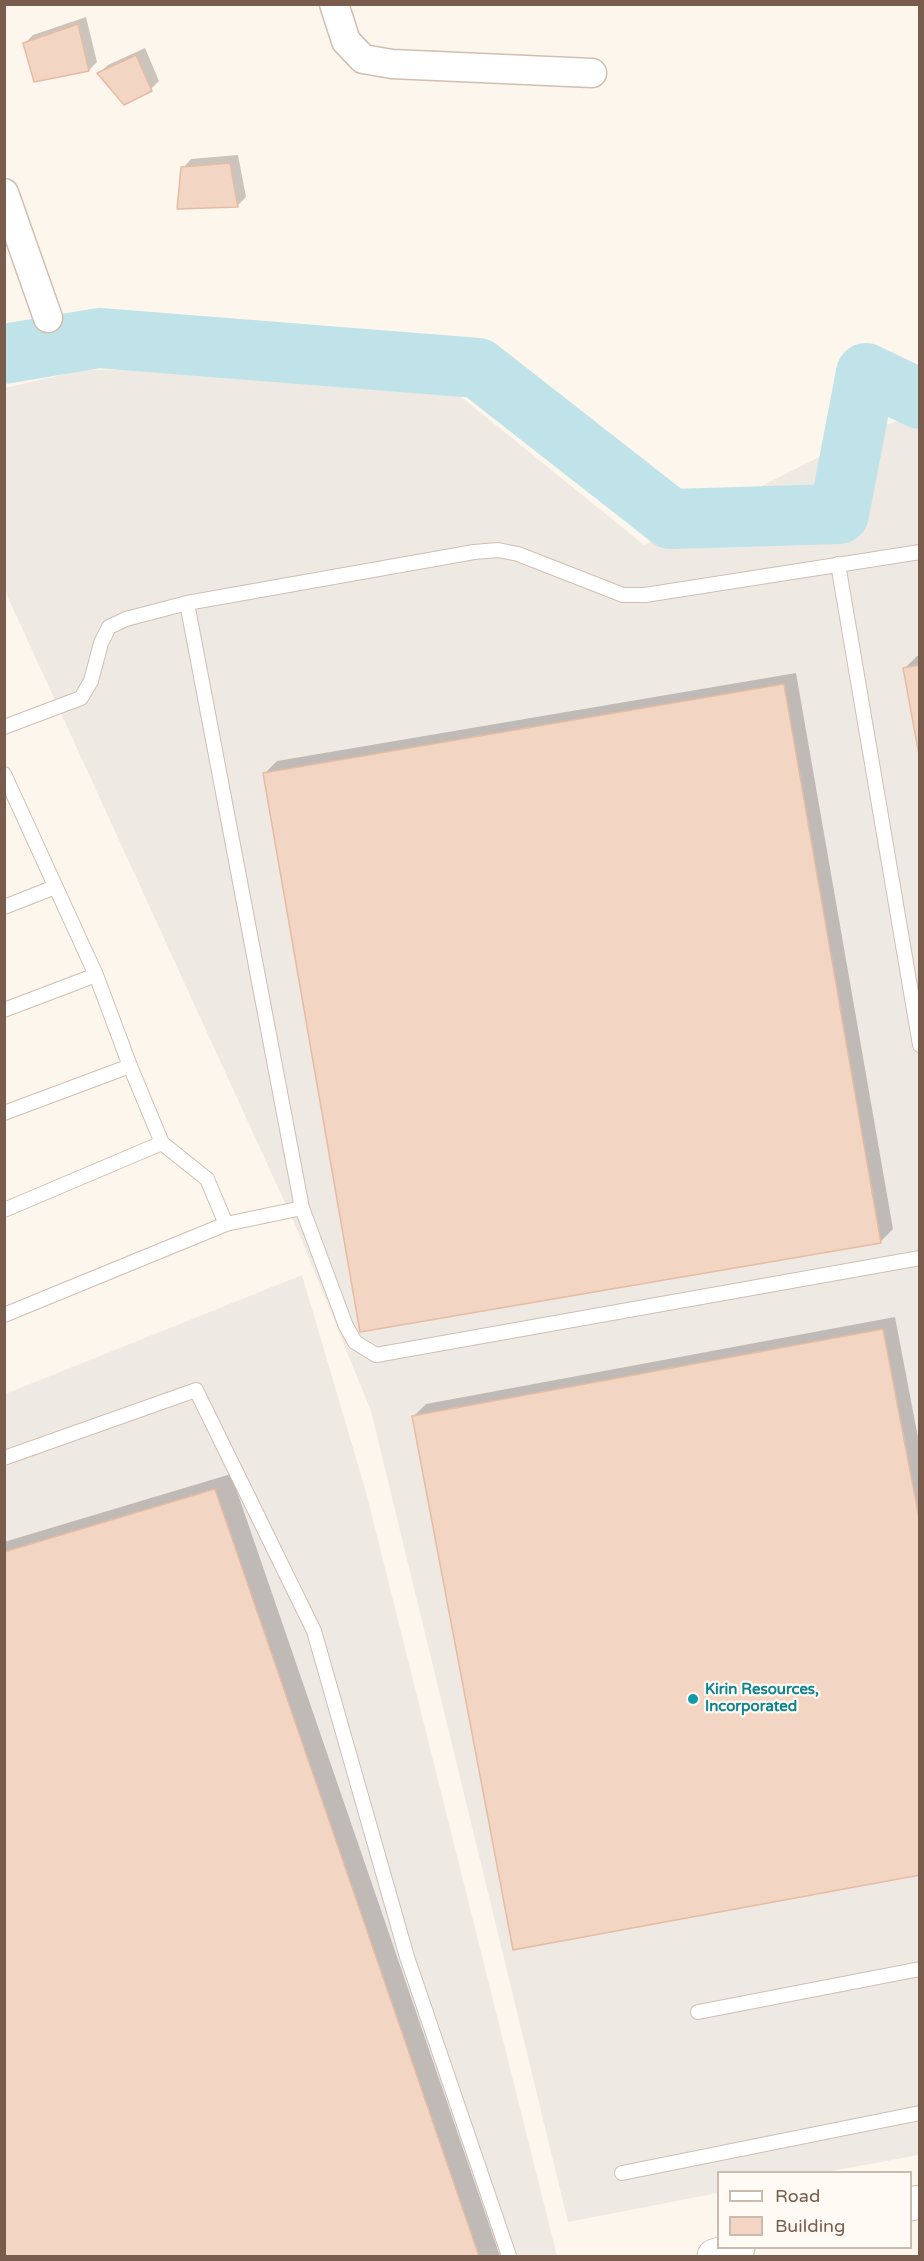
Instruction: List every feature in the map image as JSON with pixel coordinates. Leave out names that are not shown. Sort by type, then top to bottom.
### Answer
[{"type":"street","points":[[334,4],[346,41],[363,59],[392,64],[592,73]]},
{"type":"street","points":[[4,192],[48,318]]},
{"type":"street","points":[[714,2256],[733,2249]]},
{"type":"lane","points":[[4,727],[81,698],[91,681],[101,643],[109,627],[126,619],[187,603],[474,552],[498,550],[518,554],[623,595],[645,595],[920,552]]},
{"type":"lane","points":[[838,564],[920,1045]]},
{"type":"lane","points":[[187,603],[302,1208],[346,1326],[355,1342],[376,1355],[920,1258]]},
{"type":"lane","points":[[4,774],[9,796],[96,975],[162,1143],[207,1179],[226,1224]]},
{"type":"lane","points":[[4,907],[55,887]]},
{"type":"lane","points":[[4,1011],[96,975]]},
{"type":"lane","points":[[4,1113],[130,1066]]},
{"type":"lane","points":[[4,1210],[162,1143]]},
{"type":"lane","points":[[4,1315],[226,1224],[302,1208]]},
{"type":"lane","points":[[4,1458],[196,1390],[314,1631],[407,1957],[509,2256]]},
{"type":"lane","points":[[698,2013],[920,1969]]},
{"type":"lane","points":[[622,2173],[920,2113]]},
{"type":"shaded area","points":[[424,367],[644,545],[875,429],[919,413],[919,2155],[831,2171],[717,2171],[717,2193],[568,2222],[371,1411],[297,1229],[5,591],[4,388],[84,370]]},
{"type":"shaded area","points":[[302,1275],[366,1492],[557,2256],[5,2256],[5,1394]]},
{"type":"building","points":[[78,24],[89,71],[34,82],[23,43]]},
{"type":"building","points":[[136,55],[152,91],[124,105],[97,73]]},
{"type":"building","points":[[230,163],[238,207],[177,209],[181,167]]},
{"type":"building","points":[[920,665],[920,760],[903,668]]},
{"type":"building","points":[[784,684],[881,1243],[360,1332],[263,773]]},
{"type":"building","name":"Kirin Resources, Incorporated","points":[[883,1329],[920,1523],[920,1875],[513,1950],[412,1416]]},
{"type":"building","points":[[215,1489],[479,2256],[4,2256],[4,1552]]},
{"type":"waterway","points":[[4,354],[99,338],[478,368],[671,519],[839,514],[866,373],[920,399]]},
{"type":"place","name":"Kirin Resources, Incorporated","points":[[693,1699]]}]
